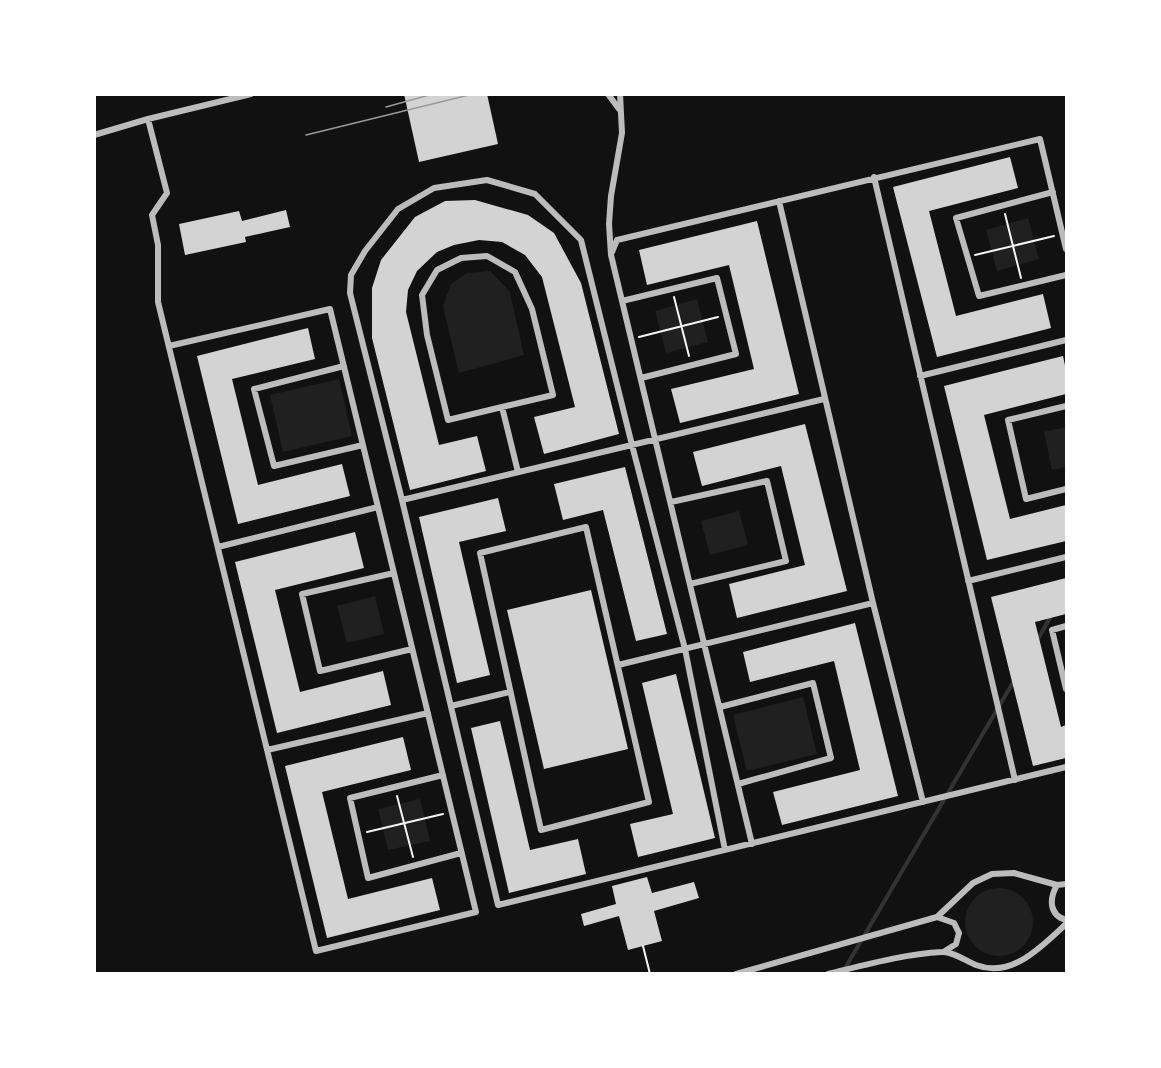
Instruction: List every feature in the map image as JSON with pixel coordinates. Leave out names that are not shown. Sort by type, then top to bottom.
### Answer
[{"type":"street","points":[[94,135],[148,119],[251,94]]},
{"type":"street","points":[[609,94],[619,109]]},
{"type":"street","points":[[620,94],[622,133],[611,196],[609,224],[611,255],[752,844]]},
{"type":"street","points":[[148,119],[167,194],[152,215],[158,245],[158,302],[316,951],[476,912],[330,309],[169,346]]},
{"type":"street","points":[[611,255],[617,240],[1040,138],[1066,249]]},
{"type":"street","points":[[874,177],[1015,780]]},
{"type":"street","points":[[725,850],[685,648],[581,240],[535,194],[487,180],[434,188],[398,209],[365,251],[351,275],[350,293],[402,500],[498,905],[752,844],[1066,767]]},
{"type":"street","points":[[1053,192],[956,218],[979,296],[1066,275]]},
{"type":"street","points":[[779,201],[824,399],[923,802]]},
{"type":"street","points":[[487,256],[515,272],[532,309],[553,395],[502,407],[448,420],[427,335],[422,295],[437,270],[460,258],[487,256]]},
{"type":"street","points":[[622,300],[717,278],[736,354],[641,378]]},
{"type":"street","points":[[920,376],[1066,340]]},
{"type":"street","points":[[344,366],[254,389],[274,466],[363,445]]},
{"type":"street","points":[[402,500],[824,399]]},
{"type":"street","points":[[1066,406],[1008,420],[1026,498],[1066,489]]},
{"type":"street","points":[[502,407],[518,472]]},
{"type":"street","points":[[671,502],[767,481],[786,561],[690,584]]},
{"type":"street","points":[[218,547],[378,507]]},
{"type":"street","points":[[586,528],[649,802],[541,830],[510,692],[480,553],[586,528]]},
{"type":"street","points":[[968,581],[1066,557]]},
{"type":"street","points":[[394,573],[302,594],[320,671],[412,649]]},
{"type":"street","points":[[618,665],[873,603]]},
{"type":"street","points":[[1066,626],[1052,630],[1066,689]]},
{"type":"street","points":[[720,707],[813,683],[831,758],[738,784]]},
{"type":"street","points":[[451,706],[510,692]]},
{"type":"street","points":[[267,750],[428,713]]},
{"type":"street","points":[[443,775],[350,798],[368,878],[462,853]]},
{"type":"street","points":[[736,974],[937,917],[973,883],[992,874],[1014,873],[1057,885],[1066,884]]},
{"type":"street","points":[[945,951],[979,966],[1002,968],[1017,964],[1066,922],[1054,913],[1051,902],[1052,893],[1057,885]]},
{"type":"street","points":[[828,974],[945,951],[956,944],[959,933],[954,923],[937,917]]},
{"type":"path","points":[[1003,205],[1023,286]]},
{"type":"path","points":[[968,257],[1062,234]]},
{"type":"path","points":[[672,289],[691,366]]},
{"type":"path","points":[[631,339],[726,315]]},
{"type":"path","points":[[395,787],[415,866]]},
{"type":"path","points":[[359,834],[452,812]]},
{"type":"path","points":[[643,946],[650,974]]},
{"type":"shaded area","points":[[1028,218],[1039,259],[997,271],[986,230]]},
{"type":"shaded area","points":[[490,271],[510,292],[524,355],[459,373],[443,306],[451,284],[467,273]]},
{"type":"shaded area","points":[[697,299],[708,342],[666,353],[655,311]]},
{"type":"shaded area","points":[[339,379],[352,436],[283,452],[270,395]]},
{"type":"shaded area","points":[[1066,427],[1066,467],[1052,470],[1044,432]]},
{"type":"shaded area","points":[[739,511],[748,545],[710,555],[701,521]]},
{"type":"shaded area","points":[[375,596],[384,634],[347,643],[337,606]]},
{"type":"shaded area","points":[[803,697],[817,754],[747,771],[733,715]]},
{"type":"shaded area","points":[[420,799],[430,841],[388,850],[378,809]]},
{"type":"shaded area","points":[[992,888],[1006,888],[1018,893],[1028,903],[1033,922],[1028,941],[1018,951],[1006,956],[992,956],[980,951],[970,941],[965,929],[965,915],[970,903],[980,893]]},
{"type":"building","points":[[404,94],[487,94],[498,144],[419,162]]},
{"type":"building","points":[[1010,157],[1018,188],[929,211],[956,316],[1043,294],[1051,328],[937,357],[893,187]]},
{"type":"building","points":[[475,200],[528,215],[554,233],[581,283],[619,434],[544,454],[534,417],[575,407],[542,277],[525,255],[502,242],[479,240],[454,245],[437,252],[417,271],[408,290],[406,312],[439,445],[477,436],[486,471],[410,490],[372,338],[372,288],[381,260],[415,217],[445,201]]},
{"type":"building","points":[[286,210],[290,227],[245,237],[246,242],[185,255],[179,224],[239,211],[242,221]]},
{"type":"building","points":[[757,221],[799,394],[680,423],[671,389],[754,369],[729,265],[647,285],[639,250]]},
{"type":"building","points":[[308,328],[315,359],[232,379],[258,485],[342,464],[350,496],[238,524],[197,356]]},
{"type":"building","points":[[1063,356],[1066,370],[1066,394],[984,415],[1010,519],[1066,505],[1066,541],[987,560],[944,386]]},
{"type":"building","points":[[805,424],[847,591],[737,618],[729,584],[805,565],[781,466],[702,486],[693,452]]},
{"type":"building","points":[[625,467],[667,634],[636,641],[603,510],[563,520],[554,484]]},
{"type":"building","points":[[498,498],[506,531],[459,542],[490,675],[457,683],[419,517]]},
{"type":"building","points":[[355,532],[364,568],[275,590],[300,692],[383,671],[391,705],[277,733],[235,562]]},
{"type":"building","points":[[1066,578],[1066,614],[1035,622],[1061,727],[1066,725],[1066,758],[1033,766],[991,597]]},
{"type":"building","points":[[591,590],[628,749],[544,769],[507,610]]},
{"type":"building","points":[[855,623],[898,796],[782,825],[773,792],[860,770],[834,661],[750,682],[743,652]]},
{"type":"building","points":[[676,674],[715,838],[638,857],[630,824],[673,814],[642,683]]},
{"type":"building","points":[[500,721],[530,850],[578,839],[586,874],[509,893],[471,728]]},
{"type":"building","points":[[403,737],[411,770],[322,792],[348,899],[432,878],[440,910],[327,938],[285,766]]},
{"type":"building","points":[[647,877],[652,893],[694,882],[699,898],[654,911],[662,941],[628,950],[619,916],[584,926],[581,914],[616,904],[612,886]]},
{"type":"waterway","points":[[1037,641],[1052,614]]},
{"type":"waterway","points":[[844,970],[1015,679]]},
{"type":"tram line","points":[[386,107],[433,94]]},
{"type":"tram line","points":[[306,135],[473,94]]}]
